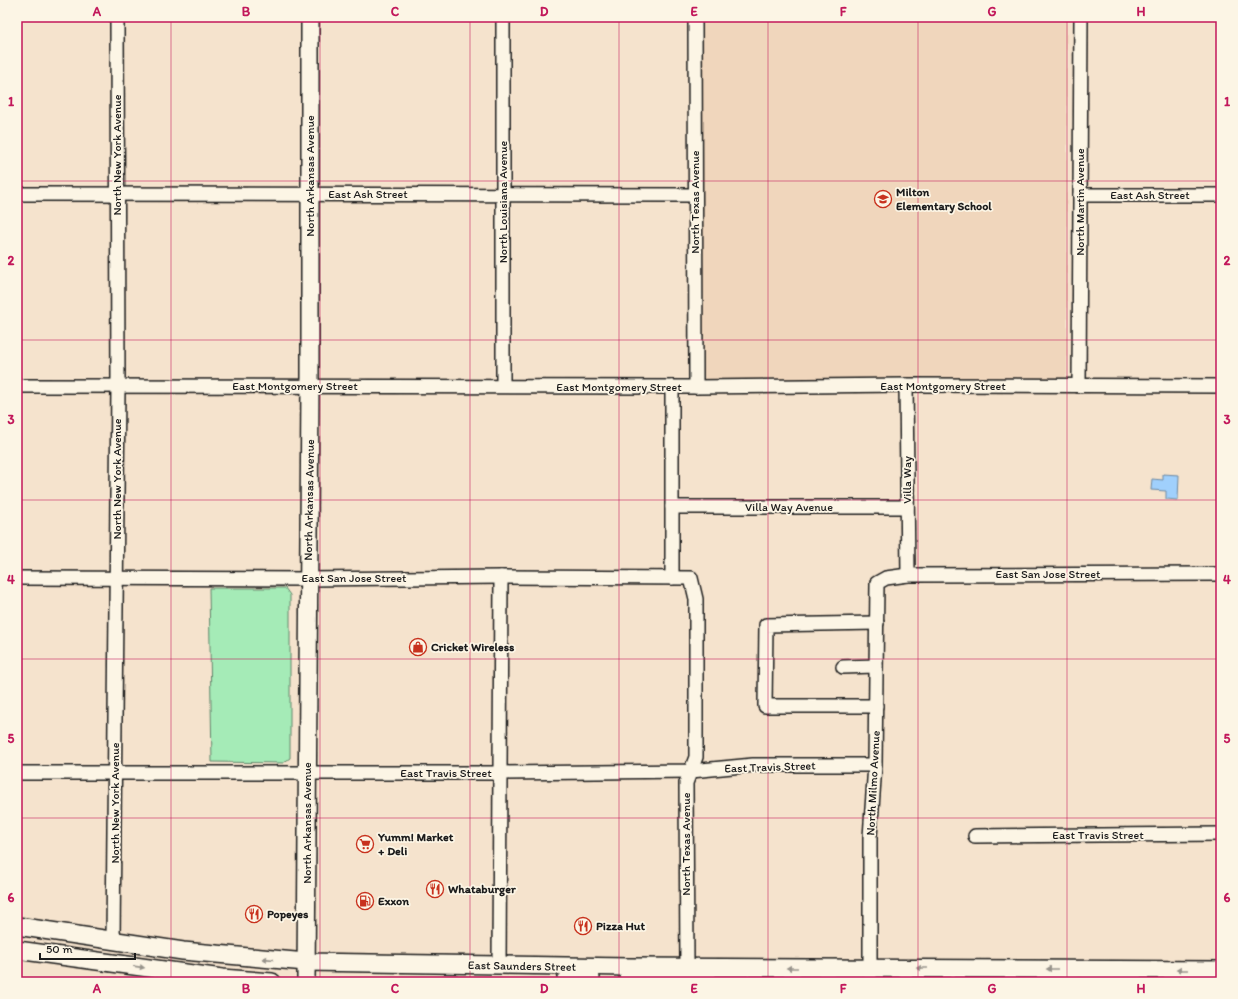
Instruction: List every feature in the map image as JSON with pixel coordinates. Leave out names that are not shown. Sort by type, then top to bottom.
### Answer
[{"type":"main road","name":"North Arkansas Avenue","points":[[306,982],[310,386],[310,17]]},
{"type":"main road","name":"East Saunders Street","points":[[17,926],[189,952],[306,962],[499,966],[687,967],[870,975],[1221,970]]},
{"type":"main road","points":[[17,950],[208,976],[272,982]]},
{"type":"main road","points":[[565,982],[570,978],[681,980],[709,976],[727,968]]},
{"type":"main road","points":[[1089,982],[1133,981],[1145,976],[1150,970]]},
{"type":"street","name":"North New York Avenue","points":[[114,941],[118,386],[117,17]]},
{"type":"street","name":"North Louisiana Avenue","points":[[503,17],[503,386]]},
{"type":"street","name":"North Texas Avenue","points":[[695,17],[696,387]]},
{"type":"street","name":"North Martin Avenue","points":[[1079,386],[1081,17]]},
{"type":"street","name":"East Ash Street","points":[[17,194],[695,194]]},
{"type":"street","name":"East Ash Street","points":[[1080,195],[1221,195]]},
{"type":"street","name":"Villa Way","points":[[906,385],[908,575]]},
{"type":"street","name":"East Montgomery Street","points":[[17,386],[1221,386]]},
{"type":"street","points":[[672,387],[672,578]]},
{"type":"street","name":"Villa Way Avenue","points":[[672,507],[907,507]]},
{"type":"street","name":"East San Jose Street","points":[[877,583],[886,578],[908,575],[1221,574]]},
{"type":"street","points":[[499,966],[501,577]]},
{"type":"street","name":"East San Jose Street","points":[[17,578],[691,578]]},
{"type":"street","name":"North Texas Avenue","points":[[687,967],[686,784],[696,757],[696,598],[691,578]]},
{"type":"street","name":"North Milmo Avenue","points":[[870,975],[870,837],[875,765],[877,583]]},
{"type":"street","points":[[876,706],[765,706],[766,625],[877,623]]},
{"type":"street","points":[[844,667],[876,666]]},
{"type":"street","name":"East Travis Street","points":[[17,773],[501,773],[691,771],[753,765],[875,765]]},
{"type":"street","name":"East Travis Street","points":[[975,836],[1221,834]]},
{"type":"shaded area","name":"Milton Elementary School","points":[[705,17],[1064,17],[1067,20],[1067,374],[1063,380],[704,381],[700,378],[701,24]]},
{"type":"green space","points":[[209,588],[285,588],[290,595],[290,758],[283,763],[212,762]]},
{"type":"water","points":[[1163,474],[1179,475],[1178,500],[1166,499],[1166,491],[1151,490],[1152,479],[1163,480]]},
{"type":"place","name":"Milton Elementary School","points":[[883,199]]},
{"type":"place","name":"Cricket Wireless","points":[[418,647]]},
{"type":"place","name":"Yumm! Market + Deli","points":[[365,844]]},
{"type":"place","name":"Whataburger","points":[[435,889]]},
{"type":"place","name":"Exxon","points":[[365,901]]},
{"type":"place","name":"Popeyes","points":[[254,914]]},
{"type":"place","name":"Pizza Hut","points":[[583,926]]}]
